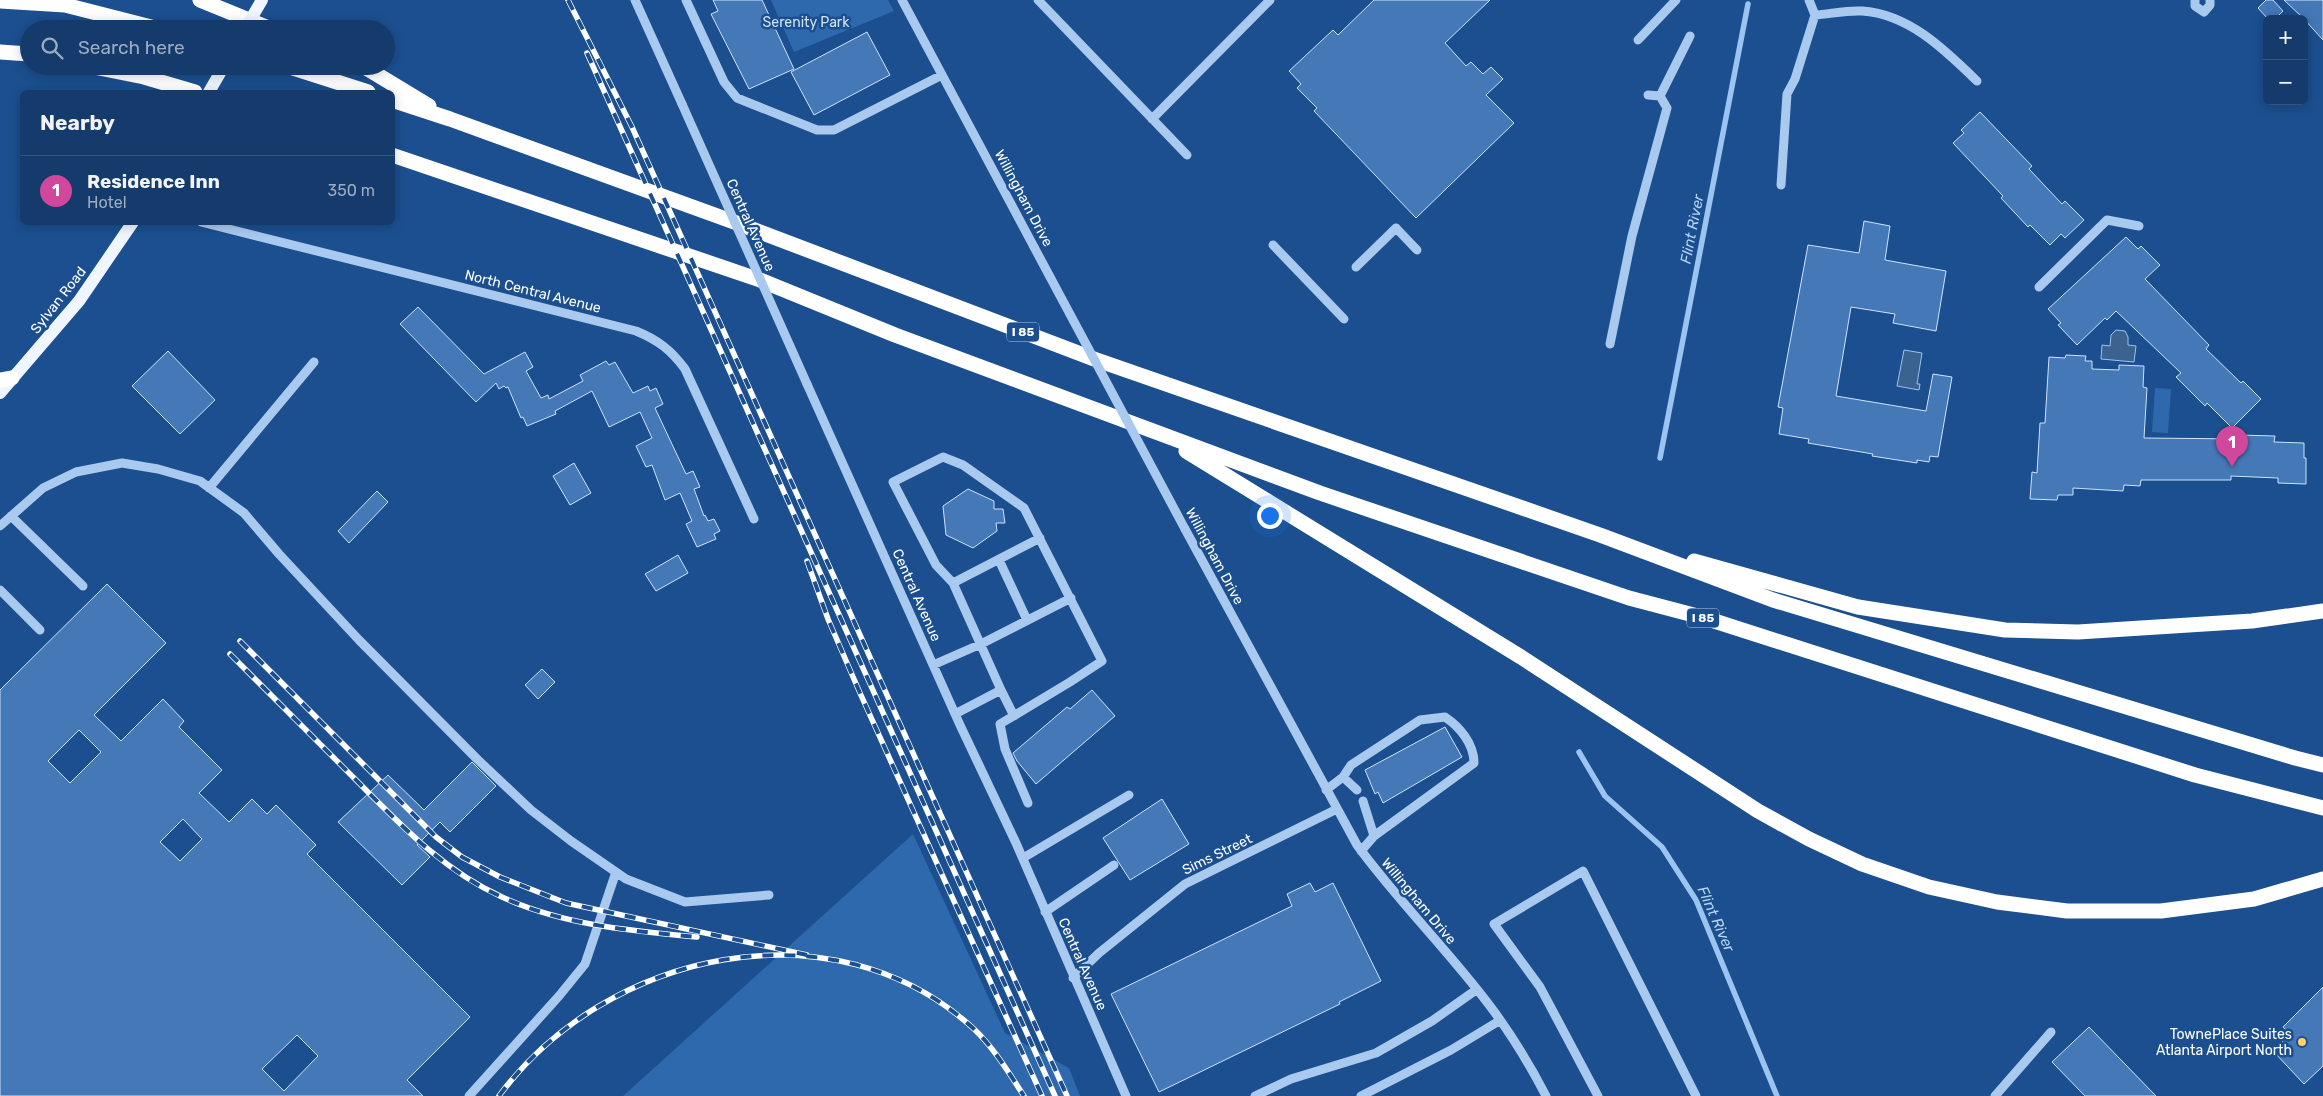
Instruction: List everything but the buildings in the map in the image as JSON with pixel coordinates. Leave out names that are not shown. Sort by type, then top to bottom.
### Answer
[{"type":"highway","points":[[200,0],[249,20]]},
{"type":"highway","points":[[0,1],[65,5],[124,20]]},
{"type":"highway","points":[[0,52],[20,53]]},
{"type":"highway","points":[[134,75],[188,90]]},
{"type":"highway","points":[[315,75],[362,90]]},
{"type":"highway","points":[[379,75],[450,119]]},
{"type":"highway","name":"I 85","points":[[395,101],[450,119],[734,222],[1094,359],[1600,535],[1773,600],[1916,645],[2323,765]]},
{"type":"highway","name":"I 85","points":[[395,156],[760,280],[895,335],[1320,493],[1629,598],[1705,618],[2195,775],[2323,808]]},
{"type":"highway","points":[[1157,433],[1521,657],[1758,811],[1809,839],[1862,864],[1929,887],[1997,902],[2067,911],[2161,912],[2254,899],[2323,879]]},
{"type":"highway","points":[[1600,535],[1858,607],[2005,630],[2078,632],[2252,621],[2323,611]]},
{"type":"main road","points":[[250,20],[262,0]]},
{"type":"main road","points":[[210,90],[219,75]]},
{"type":"main road","name":"Sylvan Road","points":[[0,392],[6,379],[78,301],[131,225]]},
{"type":"street","name":"Central Avenue","points":[[636,0],[955,714],[1022,858],[1126,1096]]},
{"type":"street","points":[[686,0],[724,82],[737,98],[817,130],[834,130],[942,75]]},
{"type":"street","name":"Willingham Drive","points":[[902,0],[1185,529],[1361,851],[1388,888],[1476,990],[1533,1072],[1546,1096]]},
{"type":"street","points":[[1038,0],[1187,155]]},
{"type":"street","points":[[1152,119],[1270,0]]},
{"type":"street","points":[[1638,40],[1676,0]]},
{"type":"street","points":[[1781,185],[1787,94],[1795,79],[1816,15],[1809,0]]},
{"type":"street","points":[[2195,0],[2195,6],[2204,12],[2210,5],[2210,0]]},
{"type":"street","points":[[1816,15],[1862,11],[1899,18],[1942,47],[1977,81]]},
{"type":"street","points":[[1660,96],[1690,36]]},
{"type":"street","points":[[1648,95],[1660,96]]},
{"type":"street","points":[[1610,344],[1632,236],[1667,108],[1660,96]]},
{"type":"street","points":[[2039,286],[2107,220],[2138,226]]},
{"type":"street","name":"North Central Avenue","points":[[213,225],[636,331],[657,340],[673,353],[685,370],[754,520]]},
{"type":"street","points":[[1356,266],[1396,228],[1417,250]]},
{"type":"street","points":[[1273,246],[1344,320]]},
{"type":"street","points":[[209,488],[314,362]]},
{"type":"street","points":[[1014,716],[953,583],[936,565],[892,482],[943,457],[963,465],[1024,508],[1102,660],[1014,716],[1000,724],[1005,749],[1028,803]]},
{"type":"street","points":[[0,526],[43,488],[76,472],[122,463],[158,469],[200,481],[244,513],[279,554],[359,640],[478,760],[531,810],[616,872],[626,879],[685,902],[769,895]]},
{"type":"street","points":[[11,516],[83,586]]},
{"type":"street","points":[[953,583],[1040,538]]},
{"type":"street","points":[[999,560],[1027,620]]},
{"type":"street","points":[[0,590],[40,630]]},
{"type":"street","points":[[933,665],[981,644],[1071,598]]},
{"type":"street","points":[[955,714],[1001,690]]},
{"type":"street","points":[[1326,790],[1343,777],[1351,765],[1420,720],[1445,717],[1458,725],[1474,752],[1474,763],[1374,836],[1361,851]]},
{"type":"street","points":[[1343,777],[1357,790]]},
{"type":"street","points":[[1022,858],[1128,795]]},
{"type":"street","points":[[1363,801],[1374,836]]},
{"type":"street","name":"Sims Street","points":[[1073,978],[1099,953],[1185,884],[1337,809]]},
{"type":"street","points":[[1045,912],[1114,865]]},
{"type":"street","points":[[1598,1096],[1540,987],[1494,924],[1583,871],[1696,1096]]},
{"type":"street","points":[[469,1096],[559,996],[585,964],[616,872]]},
{"type":"street","points":[[1255,1096],[1291,1080],[1376,1053],[1432,1020],[1476,990]]},
{"type":"street","points":[[1361,1096],[1451,1050],[1499,1021]]},
{"type":"street","points":[[1995,1096],[2051,1032]]},
{"type":"green space","name":"Serenity Park","points":[[771,0],[888,0],[894,11],[794,52]]},
{"type":"green space","points":[[2155,388],[2171,389],[2168,433],[2152,432]]},
{"type":"green space","points":[[913,834],[1005,1033],[1069,1068],[1080,1096],[623,1096]]},
{"type":"shaded area","points":[[2116,330],[2125,331],[2128,337],[2128,345],[2136,346],[2134,362],[2101,359],[2102,345],[2110,346],[2111,335]]},
{"type":"shaded area","points":[[1904,350],[1922,353],[1917,384],[1920,384],[1919,390],[1897,386]]},
{"type":"waterway","name":"Flint River","points":[[1660,458],[1748,4]]},
{"type":"waterway","name":"Flint River","points":[[1579,752],[1605,796],[1662,847],[1696,900],[1777,1096]]},
{"type":"railway","points":[[568,0],[632,127],[1067,1096]]},
{"type":"railway","points":[[587,53],[1055,1096]]},
{"type":"railway","points":[[807,561],[828,619],[860,693],[1042,1096]]},
{"type":"railway","points":[[240,641],[436,837],[462,857],[500,877],[566,903],[807,955]]},
{"type":"railway","points":[[230,654],[422,844],[480,886],[525,907],[573,920],[623,929],[697,937]]},
{"type":"railway","points":[[499,1096],[544,1046],[599,1006],[659,977],[724,960],[790,955],[856,965],[918,989],[981,1036],[995,1052],[1024,1096]]},
{"type":"place","name":"Residence Inn","points":[[2232,467]]},
{"type":"place","name":"TownePlace Suites Atlanta Airport North","points":[[2302,1042]]}]
